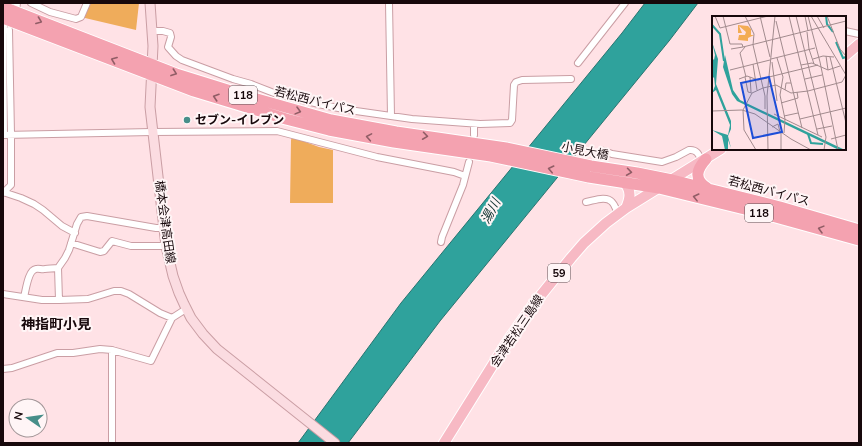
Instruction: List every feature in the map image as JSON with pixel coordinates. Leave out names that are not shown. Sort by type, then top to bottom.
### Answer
[{"type":"highway","name":"若松西バイパス","points":[[3,6],[17,7],[151,69]]},
{"type":"highway","name":"若松西バイパス","points":[[4,18],[151,69],[176,74],[331,120],[492,151]]},
{"type":"highway","name":"小見大橋","points":[[492,151],[637,173],[672,180]]},
{"type":"highway","name":"小見大橋","points":[[492,151],[589,177],[659,188]]},
{"type":"highway","points":[[704,160],[698,173],[699,180],[707,188]]},
{"type":"highway","name":"若松西バイパス","points":[[672,180],[707,188],[859,230]]},
{"type":"highway","name":"若松西バイパス","points":[[659,188],[758,212],[859,240]]},
{"type":"main road","name":"橋本会津高田線","points":[[150,3],[153,46],[150,107],[152,132],[166,246],[173,276],[179,293],[191,318],[217,349],[335,443]]},
{"type":"main road","points":[[846,55],[859,44]]},
{"type":"main road","name":"会津若松三島線","points":[[444,443],[509,339],[538,299],[584,243],[622,211],[720,150]]},
{"type":"main road","points":[[622,211],[629,199],[629,191],[624,182]]},
{"type":"street","points":[[31,3],[50,12],[76,19],[81,17],[87,3]]},
{"type":"street","points":[[389,3],[391,116]]},
{"type":"street","points":[[578,63],[625,3]]},
{"type":"street","points":[[4,18],[11,134],[11,185],[3,193],[21,198],[34,204],[62,226],[75,233]]},
{"type":"street","points":[[152,31],[165,31],[170,33],[171,37],[168,47],[178,58],[233,79],[274,93],[323,105],[391,116],[474,124],[510,123],[512,120],[514,85],[516,82],[522,80],[571,79]]},
{"type":"street","points":[[846,31],[859,34]]},
{"type":"street","points":[[5,32],[3,135],[152,132],[280,132],[377,157],[454,172],[466,176]]},
{"type":"street","points":[[474,124],[474,135]]},
{"type":"street","points":[[604,151],[612,154],[662,162],[676,158],[689,150],[692,150],[704,160]]},
{"type":"street","points":[[441,242],[442,236],[463,185],[469,162]]},
{"type":"street","points":[[586,202],[603,198],[608,199],[622,211]]},
{"type":"street","points":[[59,300],[58,268],[65,258],[78,221],[81,217],[84,216],[164,228]]},
{"type":"street","points":[[71,243],[100,252],[104,251],[112,242],[131,246],[166,246]]},
{"type":"street","points":[[24,297],[32,271],[37,268],[58,268]]},
{"type":"street","points":[[3,294],[42,300],[59,300],[88,299],[114,291],[121,291],[172,318]]},
{"type":"street","points":[[3,369],[12,368],[57,352],[73,353],[100,349],[112,350],[151,361],[172,318],[186,309]]},
{"type":"street","points":[[112,350],[112,443]]},
{"type":"shaded area","points":[[88,3],[139,3],[136,30],[83,17]]},
{"type":"shaded area","points":[[292,137],[319,147],[333,150],[333,203],[290,203]]},
{"type":"water","name":"湯川","points":[[645,3],[698,3],[669,41],[440,321],[348,443],[298,443],[401,303]]},
{"type":"place","name":"セブン-イレブン","points":[[187,120]]},
{"type":"district","name":"神指町小見","points":[[56,324]]}]
